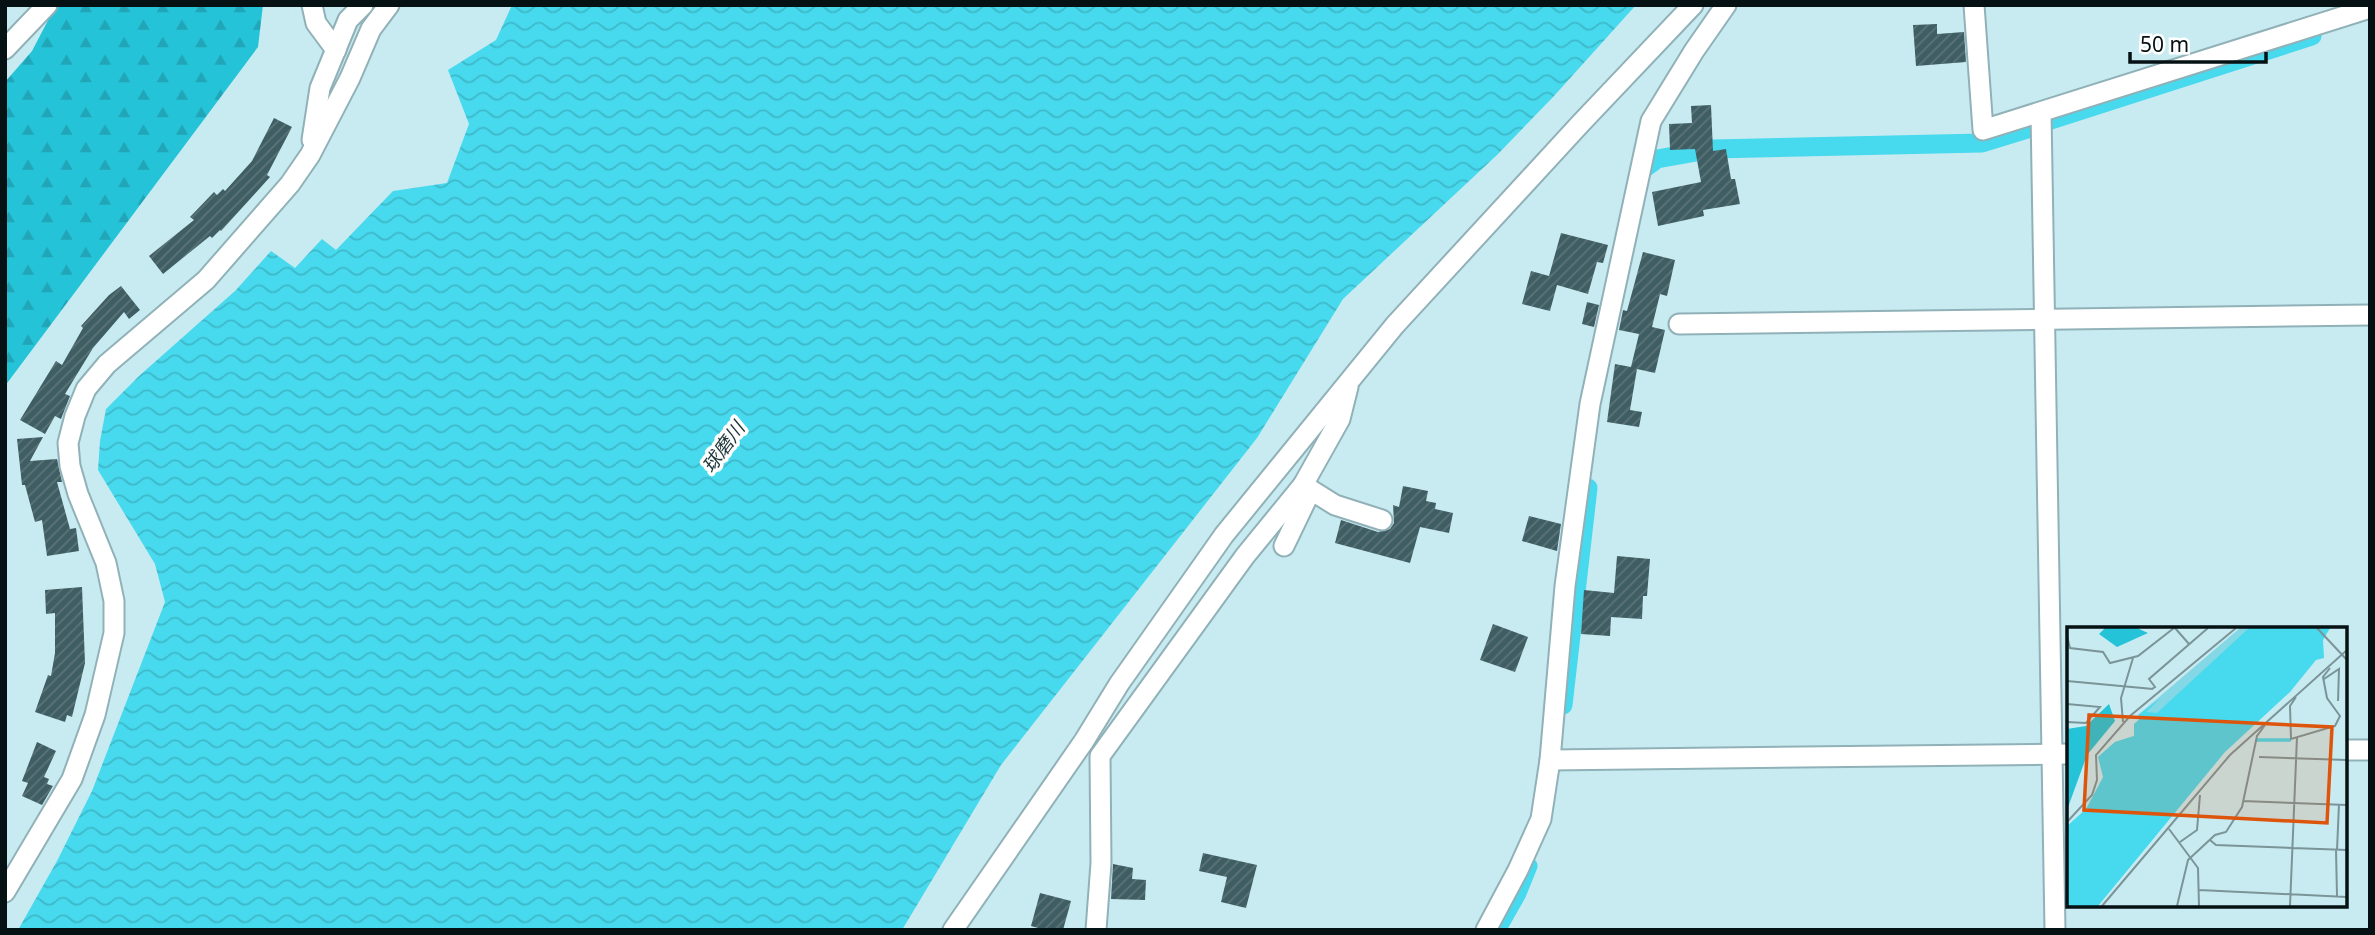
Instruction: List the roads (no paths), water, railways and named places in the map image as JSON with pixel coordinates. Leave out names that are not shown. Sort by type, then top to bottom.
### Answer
[{"type":"street","points":[[5,48],[47,5]]},
{"type":"street","points":[[312,5],[316,23],[335,50]]},
{"type":"street","points":[[310,155],[320,88],[348,20],[363,5]]},
{"type":"street","points":[[5,892],[72,779],[95,715],[114,633],[114,601],[106,563],[78,494],[70,466],[68,443],[86,390],[107,364],[206,280],[290,184],[310,155],[350,78],[371,29],[389,5]]},
{"type":"street","points":[[953,930],[1084,741],[1119,684],[1224,535],[1404,316],[1693,5]]},
{"type":"street","points":[[1486,930],[1541,819],[1550,760],[1566,586],[1590,404],[1651,121],[1693,51],[1726,5]]},
{"type":"street","points":[[1974,5],[1983,130],[2370,8]]},
{"type":"street","points":[[2041,113],[2060,755],[2054,930]]},
{"type":"street","points":[[1679,324],[2370,316]]},
{"type":"street","points":[[1284,546],[1307,488],[1340,419],[1349,383]]},
{"type":"street","points":[[1307,488],[1335,505],[1382,520]]},
{"type":"street","points":[[1096,930],[1101,863],[1100,756],[1245,556],[1307,488]]},
{"type":"street","points":[[2347,750],[2370,750]]},
{"type":"street","points":[[1550,760],[2060,755]]},
{"type":"water","name":"球磨川","points":[[512,5],[1636,5],[1498,154],[1343,299],[1257,438],[1001,765],[902,930],[18,930],[92,791],[165,602],[155,564],[98,470],[106,409],[235,291],[271,251],[295,268],[322,239],[336,250],[393,191],[447,183],[469,124],[448,70],[496,40]]},
{"type":"waterway","points":[[2051,120],[2312,36]]},
{"type":"waterway","points":[[1639,182],[1642,170],[1657,159],[1713,149],[1982,143],[2031,128]]},
{"type":"waterway","points":[[1563,705],[1588,488]]},
{"type":"waterway","points":[[1500,923],[1528,866]]}]
